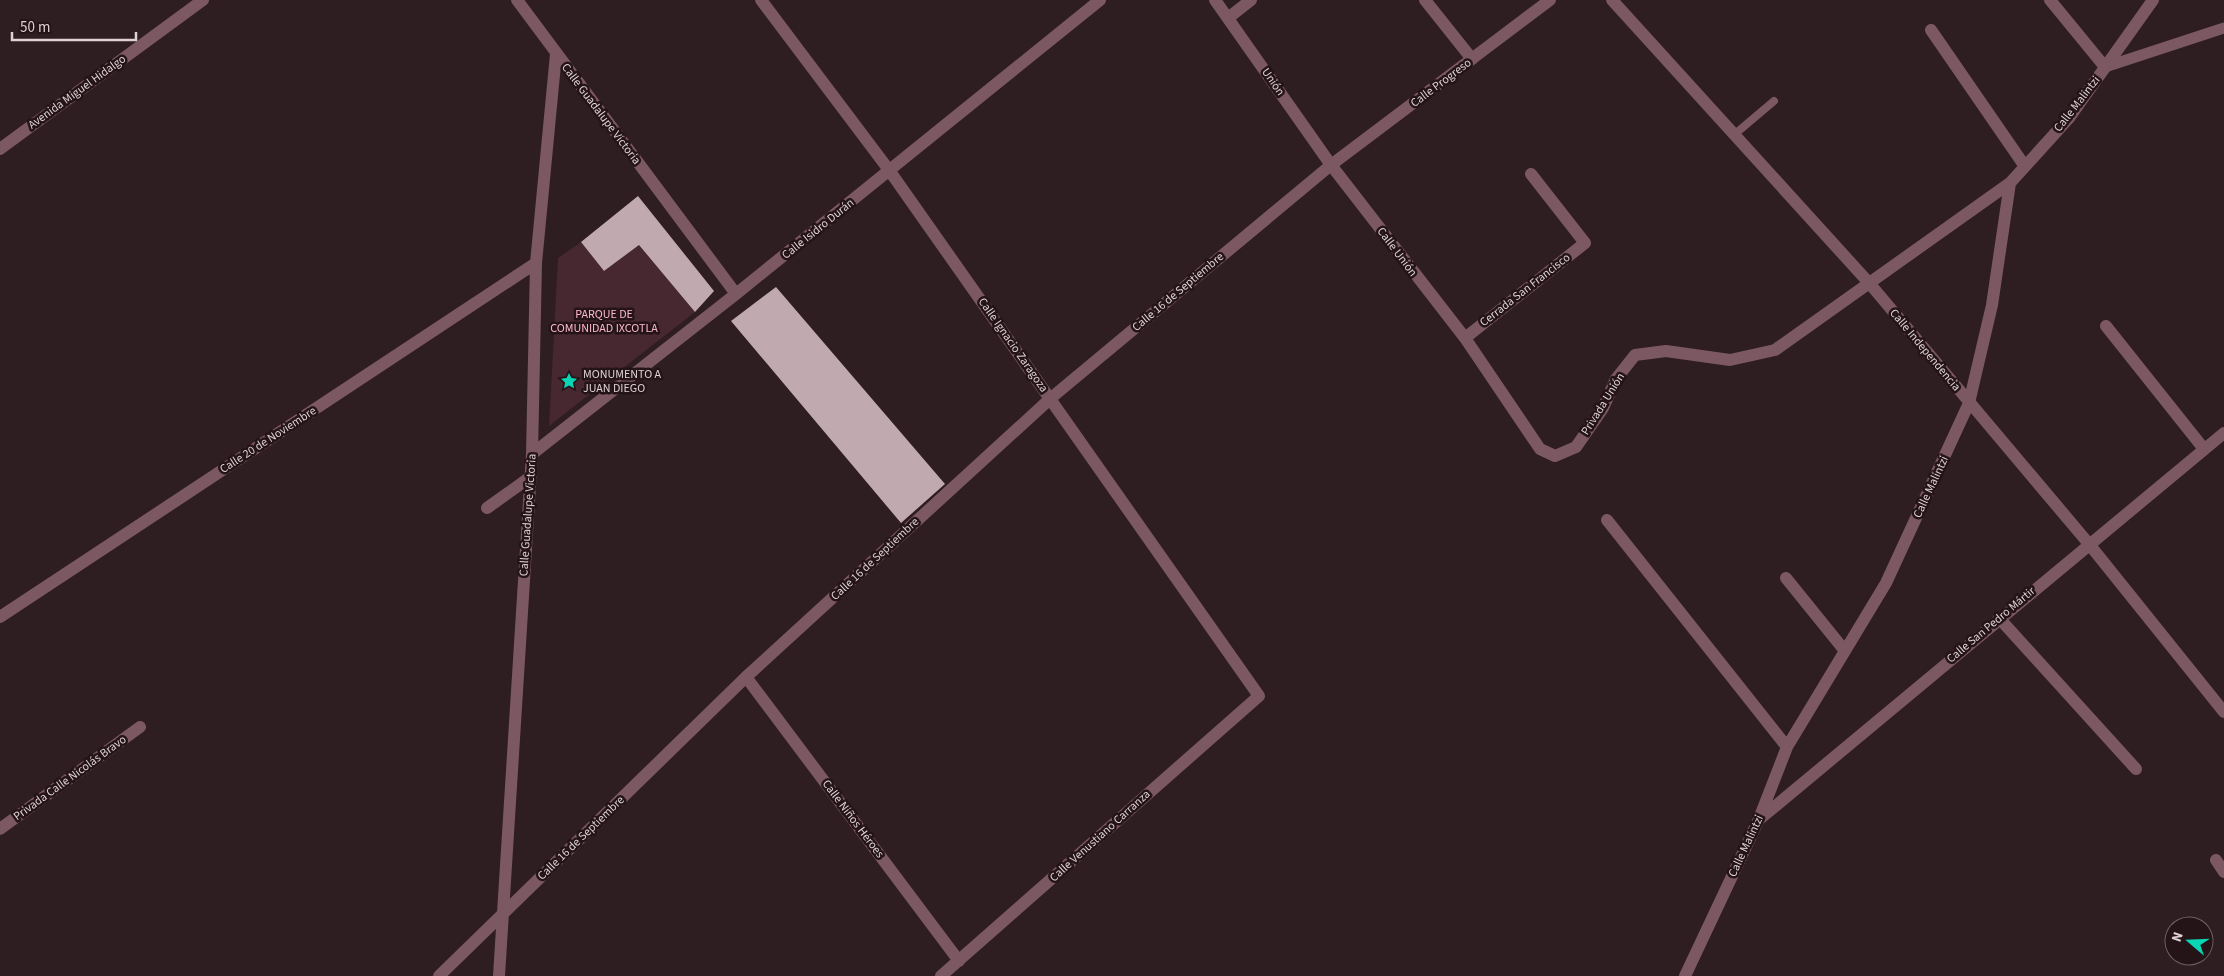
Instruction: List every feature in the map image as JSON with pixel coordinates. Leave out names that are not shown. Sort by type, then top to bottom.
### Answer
[{"type":"street","name":"Avenida Miguel Hidalgo","points":[[0,149],[203,0]]},
{"type":"street","name":"Calle Guadalupe Victoria","points":[[516,0],[736,294]]},
{"type":"street","name":"Calle Ignacio Zaragoza","points":[[761,0],[889,170],[1259,696]]},
{"type":"street","name":"Calle Isidro Durán","points":[[532,454],[736,294],[1100,0]]},
{"type":"street","name":"Unión","points":[[1215,0],[1331,165]]},
{"type":"street","points":[[1228,18],[1251,0]]},
{"type":"street","points":[[1425,0],[1472,59]]},
{"type":"street","name":"Calle Progreso","points":[[1331,165],[1550,0]]},
{"type":"street","name":"Calle Independencia","points":[[1612,0],[1870,284],[2089,544],[2224,712]]},
{"type":"street","points":[[2050,0],[2105,67],[2224,28]]},
{"type":"street","name":"Calle Malintzi","points":[[1685,976],[1759,819],[1787,747],[1886,584],[1969,403],[1992,305],[2010,183],[2024,165],[2069,118],[2153,0]]},
{"type":"street","points":[[1931,30],[2024,165]]},
{"type":"street","name":"Calle Guadalupe Victoria","points":[[499,976],[505,913],[529,478],[532,454],[536,263],[556,54]]},
{"type":"street","name":"Calle Unión","points":[[1331,165],[1465,338]]},
{"type":"street","name":"Calle 16 de Septiembre","points":[[439,976],[746,677],[1050,398],[1331,165]]},
{"type":"street","name":"Cerrada San Francisco","points":[[1465,338],[1584,243],[1531,174]]},
{"type":"street","name":"Privada Unión","points":[[1465,338],[1540,449],[1556,456],[1576,447],[1603,408],[1616,379],[1636,356],[1666,351],[1730,360],[1775,350],[2010,183]]},
{"type":"street","name":"Calle 20 de Noviembre","points":[[0,617],[536,263]]},
{"type":"street","points":[[2106,326],[2204,449]]},
{"type":"street","name":"Calle San Pedro Mártir","points":[[1759,819],[2204,449],[2222,438]]},
{"type":"street","points":[[487,508],[529,478]]},
{"type":"street","points":[[1606,520],[1787,747]]},
{"type":"street","points":[[1786,578],[1845,650]]},
{"type":"street","points":[[1999,618],[2136,769]]},
{"type":"street","name":"Calle Niños Héroes","points":[[746,677],[959,961]]},
{"type":"street","name":"Calle Venustiano Carranza","points":[[941,976],[1259,696]]},
{"type":"street","name":"Privada Calle Nicolás Bravo","points":[[0,829],[140,728]]},
{"type":"street","points":[[2216,860],[2224,872]]},
{"type":"lane","points":[[1735,134],[1774,101]]},
{"type":"green space","name":"PARQUE DE COMUNIDAD IXCOTLA","points":[[581,242],[604,271],[639,245],[695,312],[549,426],[558,258]]},
{"type":"building","points":[[638,196],[714,291],[695,312],[639,245],[604,271],[581,242]]},
{"type":"building","points":[[776,287],[945,484],[901,523],[731,321]]},
{"type":"place","name":"MONUMENTO A JUAN DIEGO","points":[[569,381]]}]
